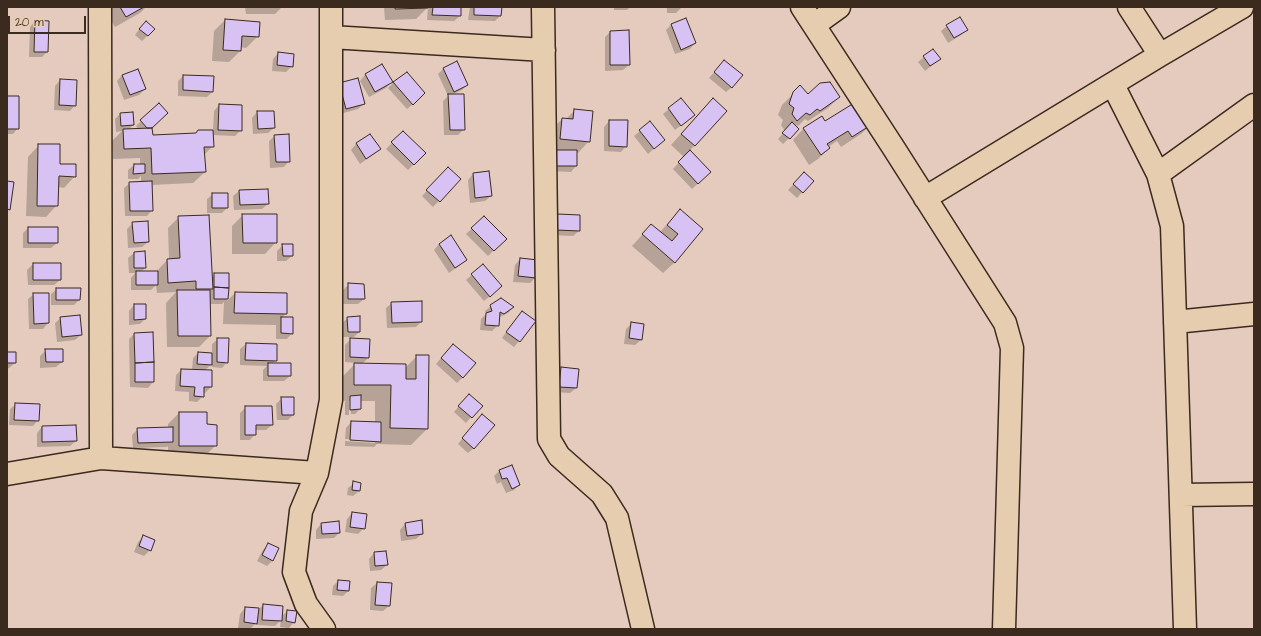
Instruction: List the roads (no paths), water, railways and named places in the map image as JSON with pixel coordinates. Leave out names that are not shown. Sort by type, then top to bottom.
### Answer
[{"type":"street","points":[[100,7],[101,458]]},
{"type":"street","points":[[324,629],[306,604],[294,572],[301,511],[317,473],[331,400],[331,7]]},
{"type":"street","points":[[543,7],[549,439],[559,456],[602,494],[617,518],[643,629]]},
{"type":"street","points":[[802,7],[926,198],[1005,324],[1012,348],[1004,629]]},
{"type":"street","points":[[814,25],[839,7]]},
{"type":"street","points":[[1129,7],[1160,55]]},
{"type":"street","points":[[926,198],[1160,55],[1242,7]]},
{"type":"street","points":[[331,37],[544,50]]},
{"type":"street","points":[[1113,85],[1158,174],[1172,226],[1185,629]]},
{"type":"street","points":[[1158,174],[1254,105]]},
{"type":"street","points":[[1175,322],[1254,314]]},
{"type":"street","points":[[7,474],[101,458],[317,473]]},
{"type":"street","points":[[1181,495],[1250,491]]}]
